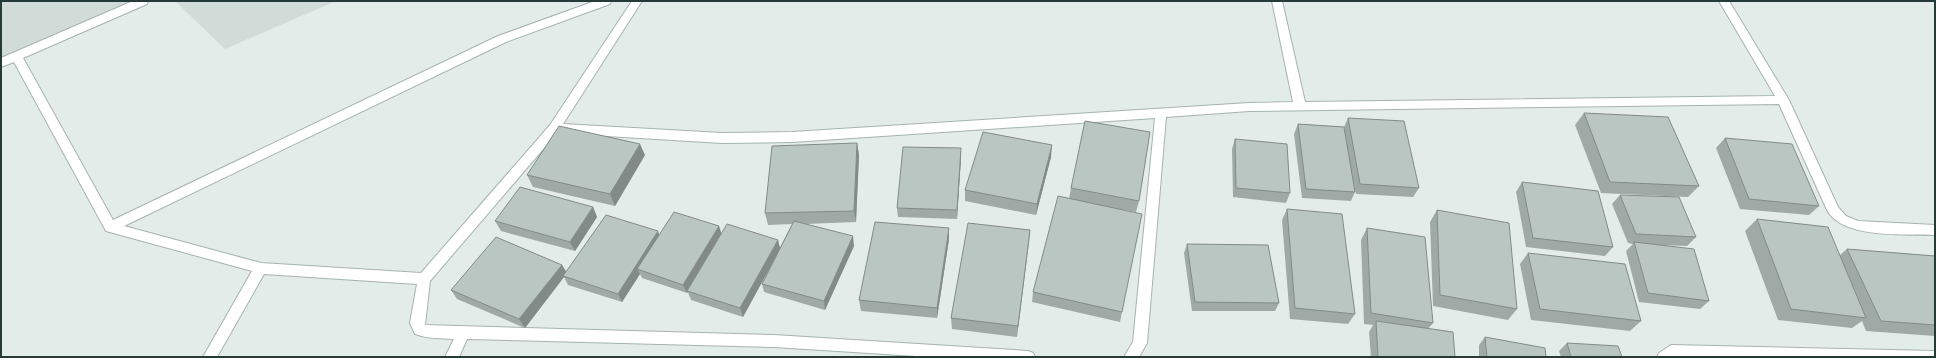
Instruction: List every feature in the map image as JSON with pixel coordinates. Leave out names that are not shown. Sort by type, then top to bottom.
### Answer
[{"type":"street","points":[[1,63],[143,1]]},
{"type":"street","points":[[110,227],[502,39],[606,1]]},
{"type":"street","points":[[637,1],[554,128],[424,279],[417,323],[420,330],[427,332],[774,341],[1028,357]]},
{"type":"street","points":[[1277,1],[1300,107]]},
{"type":"street","points":[[1724,1],[1783,100],[1833,210],[1842,220],[1857,226],[1935,230]]},
{"type":"street","points":[[17,57],[110,227],[261,268],[424,279]]},
{"type":"street","points":[[554,128],[722,138],[792,137],[1249,108],[1783,100]]},
{"type":"street","points":[[1131,357],[1140,343],[1161,114]]},
{"type":"street","points":[[210,357],[261,268]]},
{"type":"street","points":[[452,357],[463,333]]},
{"type":"street","points":[[1664,357],[1671,351],[1935,357]]},
{"type":"shaded area","points":[[1,1],[143,1],[1,63]]},
{"type":"shaded area","points":[[175,1],[336,1],[225,49]]},
{"type":"building","points":[[1584,113],[1668,117],[1699,186],[1610,182]]},
{"type":"building","points":[[1348,118],[1404,121],[1419,188],[1360,184]]},
{"type":"building","points":[[1085,121],[1150,132],[1139,201],[1071,188]]},
{"type":"building","points":[[1298,124],[1344,127],[1355,192],[1306,189]]},
{"type":"building","points":[[559,126],[640,144],[610,194],[527,175]]},
{"type":"building","points":[[983,132],[1052,145],[1037,204],[965,190]]},
{"type":"building","points":[[1725,138],[1792,144],[1819,206],[1749,199]]},
{"type":"building","points":[[1235,139],[1287,144],[1290,193],[1236,188]]},
{"type":"building","points":[[857,143],[854,211],[765,213],[772,146]]},
{"type":"building","points":[[903,147],[961,148],[957,210],[897,208]]},
{"type":"building","points":[[1522,182],[1598,191],[1613,247],[1533,238]]},
{"type":"building","points":[[520,187],[593,207],[570,242],[495,221]]},
{"type":"building","points":[[1620,195],[1679,197],[1696,237],[1636,234]]},
{"type":"building","points":[[1058,196],[1142,214],[1122,312],[1033,292]]},
{"type":"building","points":[[1287,209],[1342,214],[1355,314],[1295,308]]},
{"type":"building","points":[[1437,210],[1509,223],[1517,309],[1440,295]]},
{"type":"building","points":[[674,212],[719,226],[683,285],[637,269]]},
{"type":"building","points":[[606,215],[658,231],[618,294],[563,276]]},
{"type":"building","points":[[1757,219],[1828,227],[1866,318],[1791,309]]},
{"type":"building","points":[[794,221],[853,236],[824,301],[762,284]]},
{"type":"building","points":[[875,222],[949,228],[937,308],[859,300]]},
{"type":"building","points":[[968,223],[1030,230],[1018,326],[951,318]]},
{"type":"building","points":[[727,224],[778,240],[740,308],[687,291]]},
{"type":"building","points":[[1367,228],[1425,237],[1433,323],[1371,313]]},
{"type":"building","points":[[496,237],[562,265],[519,319],[451,290]]},
{"type":"building","points":[[1634,242],[1694,249],[1709,301],[1648,293]]},
{"type":"building","points":[[1187,244],[1268,245],[1279,303],[1195,302]]},
{"type":"building","points":[[1847,249],[1935,256],[1935,325],[1881,321]]},
{"type":"building","points":[[1528,253],[1625,264],[1641,321],[1540,309]]},
{"type":"building","points":[[1376,321],[1453,332],[1455,357],[1378,357]]},
{"type":"building","points":[[1485,337],[1545,348],[1546,357],[1487,357]]},
{"type":"building","points":[[1567,343],[1618,346],[1622,357],[1571,357]]}]
